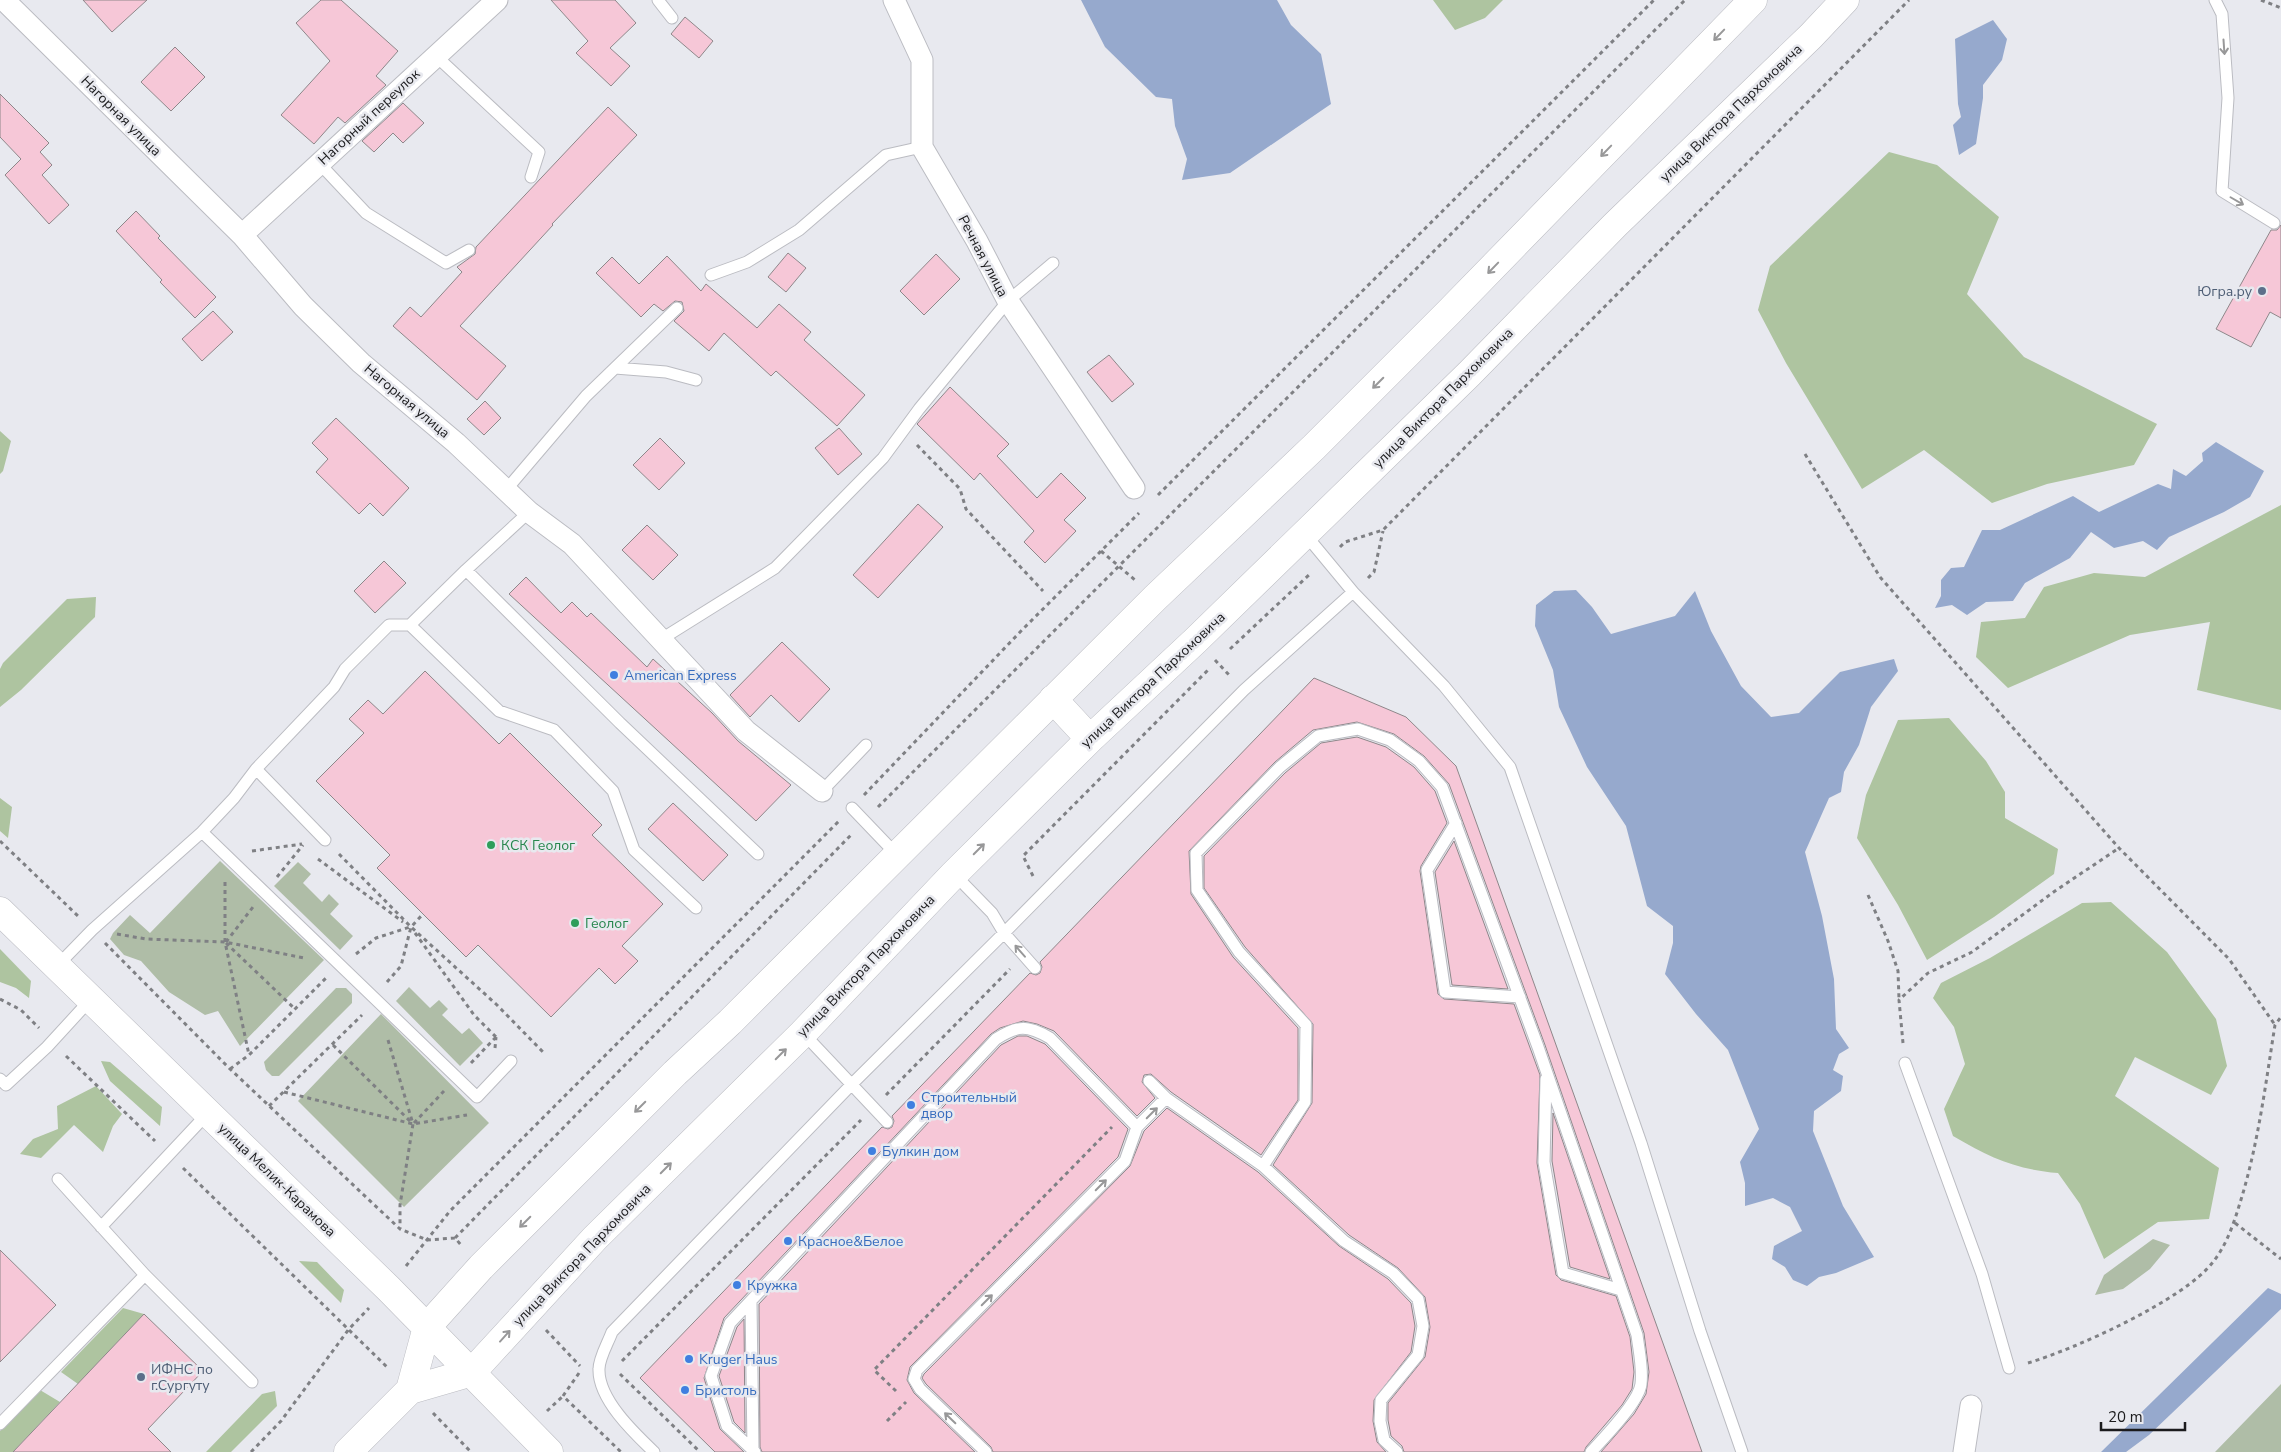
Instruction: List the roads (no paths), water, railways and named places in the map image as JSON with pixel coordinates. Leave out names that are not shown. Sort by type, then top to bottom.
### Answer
[{"type":"main road","points":[[410,1390],[427,1327],[481,1267],[668,1080],[730,1022],[1053,699],[1443,319],[1754,0]]},
{"type":"main road","name":"улица Виктора Пархомовича","points":[[472,1372],[594,1238],[803,1032],[954,874],[1090,739],[1305,534],[1468,374],[1614,225],[1846,0]]},
{"type":"main road","points":[[1053,699],[1090,739]]},
{"type":"main road","name":"улица Мелик-Карамова","points":[[0,911],[389,1288],[549,1452]]},
{"type":"main road","points":[[348,1452],[410,1390],[472,1372]]},
{"type":"street","name":"Нагорная улица","points":[[4,0],[242,234],[302,306],[361,362],[456,443],[530,512],[572,544],[746,731],[822,791]]},
{"type":"street","name":"Нагорный переулок","points":[[242,234],[497,0]]},
{"type":"street","points":[[894,0],[922,60],[922,147]]},
{"type":"street","name":"Речная улица","points":[[922,147],[977,241],[1008,301],[1134,488]]},
{"type":"street","points":[[1964,1452],[1971,1406]]},
{"type":"lane","points":[[658,0],[672,18]]},
{"type":"lane","points":[[2215,0],[2222,14],[2228,98],[2222,191],[2274,223]]},
{"type":"lane","points":[[436,56],[539,152],[531,177]]},
{"type":"lane","points":[[711,275],[747,262],[799,230],[886,155],[922,147]]},
{"type":"lane","points":[[319,163],[366,213],[446,263],[470,250]]},
{"type":"lane","points":[[660,640],[775,568],[882,458],[1008,301],[1053,263]]},
{"type":"lane","points":[[506,490],[586,396],[677,308]]},
{"type":"lane","points":[[616,368],[666,372],[696,380]]},
{"type":"lane","points":[[410,625],[466,570],[530,512]]},
{"type":"lane","points":[[1305,534],[1354,592],[1444,686],[1510,767],[1641,1143],[1700,1330],[1742,1452]]},
{"type":"lane","points":[[466,570],[620,722],[758,854]]},
{"type":"lane","points":[[654,1452],[624,1423],[602,1386],[599,1368],[612,1332],[852,1084],[1244,690],[1354,592]]},
{"type":"lane","points":[[57,966],[92,930],[202,832],[234,798],[256,769],[334,687],[345,669],[389,625],[410,625],[499,711],[554,730],[613,791],[634,850],[696,908]]},
{"type":"lane","points":[[1263,1166],[1305,1102],[1306,1025],[1239,952],[1197,890],[1196,853],[1280,767],[1318,736],[1358,730],[1390,740],[1419,761],[1442,787],[1520,997],[1636,1334],[1641,1363],[1641,1386],[1630,1406],[1591,1452]]},
{"type":"lane","points":[[822,791],[866,745]]},
{"type":"lane","points":[[256,769],[325,840]]},
{"type":"lane","points":[[852,808],[897,855]]},
{"type":"lane","points":[[1456,823],[1427,870],[1446,992],[1520,997]]},
{"type":"lane","points":[[202,832],[477,1098],[511,1061]]},
{"type":"lane","points":[[954,874],[992,913],[1004,933],[1035,968]]},
{"type":"lane","points":[[0,1079],[6,1085],[51,1042],[91,999]]},
{"type":"lane","points":[[754,1451],[727,1426],[711,1376],[730,1323],[996,1039],[1013,1028],[1034,1029],[1050,1038],[1137,1127]]},
{"type":"lane","points":[[803,1032],[887,1122]]},
{"type":"lane","points":[[1905,1063],[1982,1274],[2009,1368]]},
{"type":"lane","points":[[1546,1072],[1544,1162],[1563,1272],[1621,1290]]},
{"type":"lane","points":[[1149,1081],[1166,1098],[1263,1166],[1344,1241],[1393,1273],[1418,1299],[1423,1326],[1418,1355],[1381,1400],[1380,1421],[1384,1440],[1397,1452]]},
{"type":"lane","points":[[986,1452],[920,1389],[914,1379],[917,1370],[1126,1161],[1137,1127],[1166,1098]]},
{"type":"lane","points":[[102,1227],[208,1113]]},
{"type":"lane","points":[[58,1179],[145,1275],[252,1382]]},
{"type":"lane","points":[[0,1424],[145,1275]]},
{"type":"lane","points":[[751,1302],[754,1451]]},
{"type":"water","points":[[1081,0],[1277,0],[1291,25],[1321,54],[1331,104],[1230,173],[1182,180],[1187,159],[1175,126],[1172,99],[1156,97],[1105,47]]},
{"type":"water","points":[[1993,20],[2007,39],[2002,60],[1983,85],[1983,98],[1976,144],[1959,155],[1953,125],[1961,117],[1958,104],[1955,39]]},
{"type":"water","points":[[2216,442],[2264,471],[2250,497],[2224,512],[2169,537],[2157,550],[2143,541],[2114,548],[2091,532],[2070,558],[2025,583],[2013,601],[1986,602],[1967,615],[1952,605],[1935,608],[1941,596],[1941,580],[1951,568],[1964,567],[1982,530],[2000,530],[2073,496],[2099,512],[2158,484],[2171,489],[2173,469],[2186,476],[2203,461],[2202,453]]},
{"type":"water","points":[[1576,590],[1592,607],[1611,634],[1675,616],[1695,591],[1711,631],[1741,686],[1771,717],[1799,713],[1840,672],[1894,659],[1898,671],[1871,707],[1859,745],[1844,772],[1841,792],[1829,798],[1805,852],[1822,916],[1834,979],[1836,1029],[1849,1048],[1839,1054],[1833,1070],[1843,1076],[1841,1091],[1814,1111],[1813,1131],[1843,1206],[1874,1257],[1836,1273],[1819,1277],[1807,1286],[1793,1280],[1785,1267],[1772,1259],[1774,1246],[1802,1231],[1790,1207],[1773,1198],[1745,1206],[1745,1183],[1740,1162],[1759,1129],[1728,1050],[1696,1014],[1665,974],[1673,943],[1673,926],[1647,906],[1626,826],[1587,767],[1559,707],[1553,670],[1535,626],[1536,605],[1554,591]]},
{"type":"water","points":[[2268,1288],[2281,1294],[2281,1309],[2149,1435],[2126,1452],[2101,1452]]},
{"type":"place","name":"Югра.ру","points":[[2262,291]]},
{"type":"place","name":"American Express","points":[[614,675]]},
{"type":"place","name":"КСК Геолог","points":[[491,845]]},
{"type":"place","name":"Геолог","points":[[575,923]]},
{"type":"place","name":"Строительный двор","points":[[911,1105]]},
{"type":"place","name":"Булкин дом","points":[[872,1151]]},
{"type":"place","name":"Красное&Белое","points":[[788,1241]]},
{"type":"place","name":"Кружка","points":[[737,1285]]},
{"type":"place","name":"Kruger Haus","points":[[689,1359]]},
{"type":"place","name":"ИФНС по г.Сургуту","points":[[141,1377]]},
{"type":"place","name":"Бристоль","points":[[685,1390]]}]
